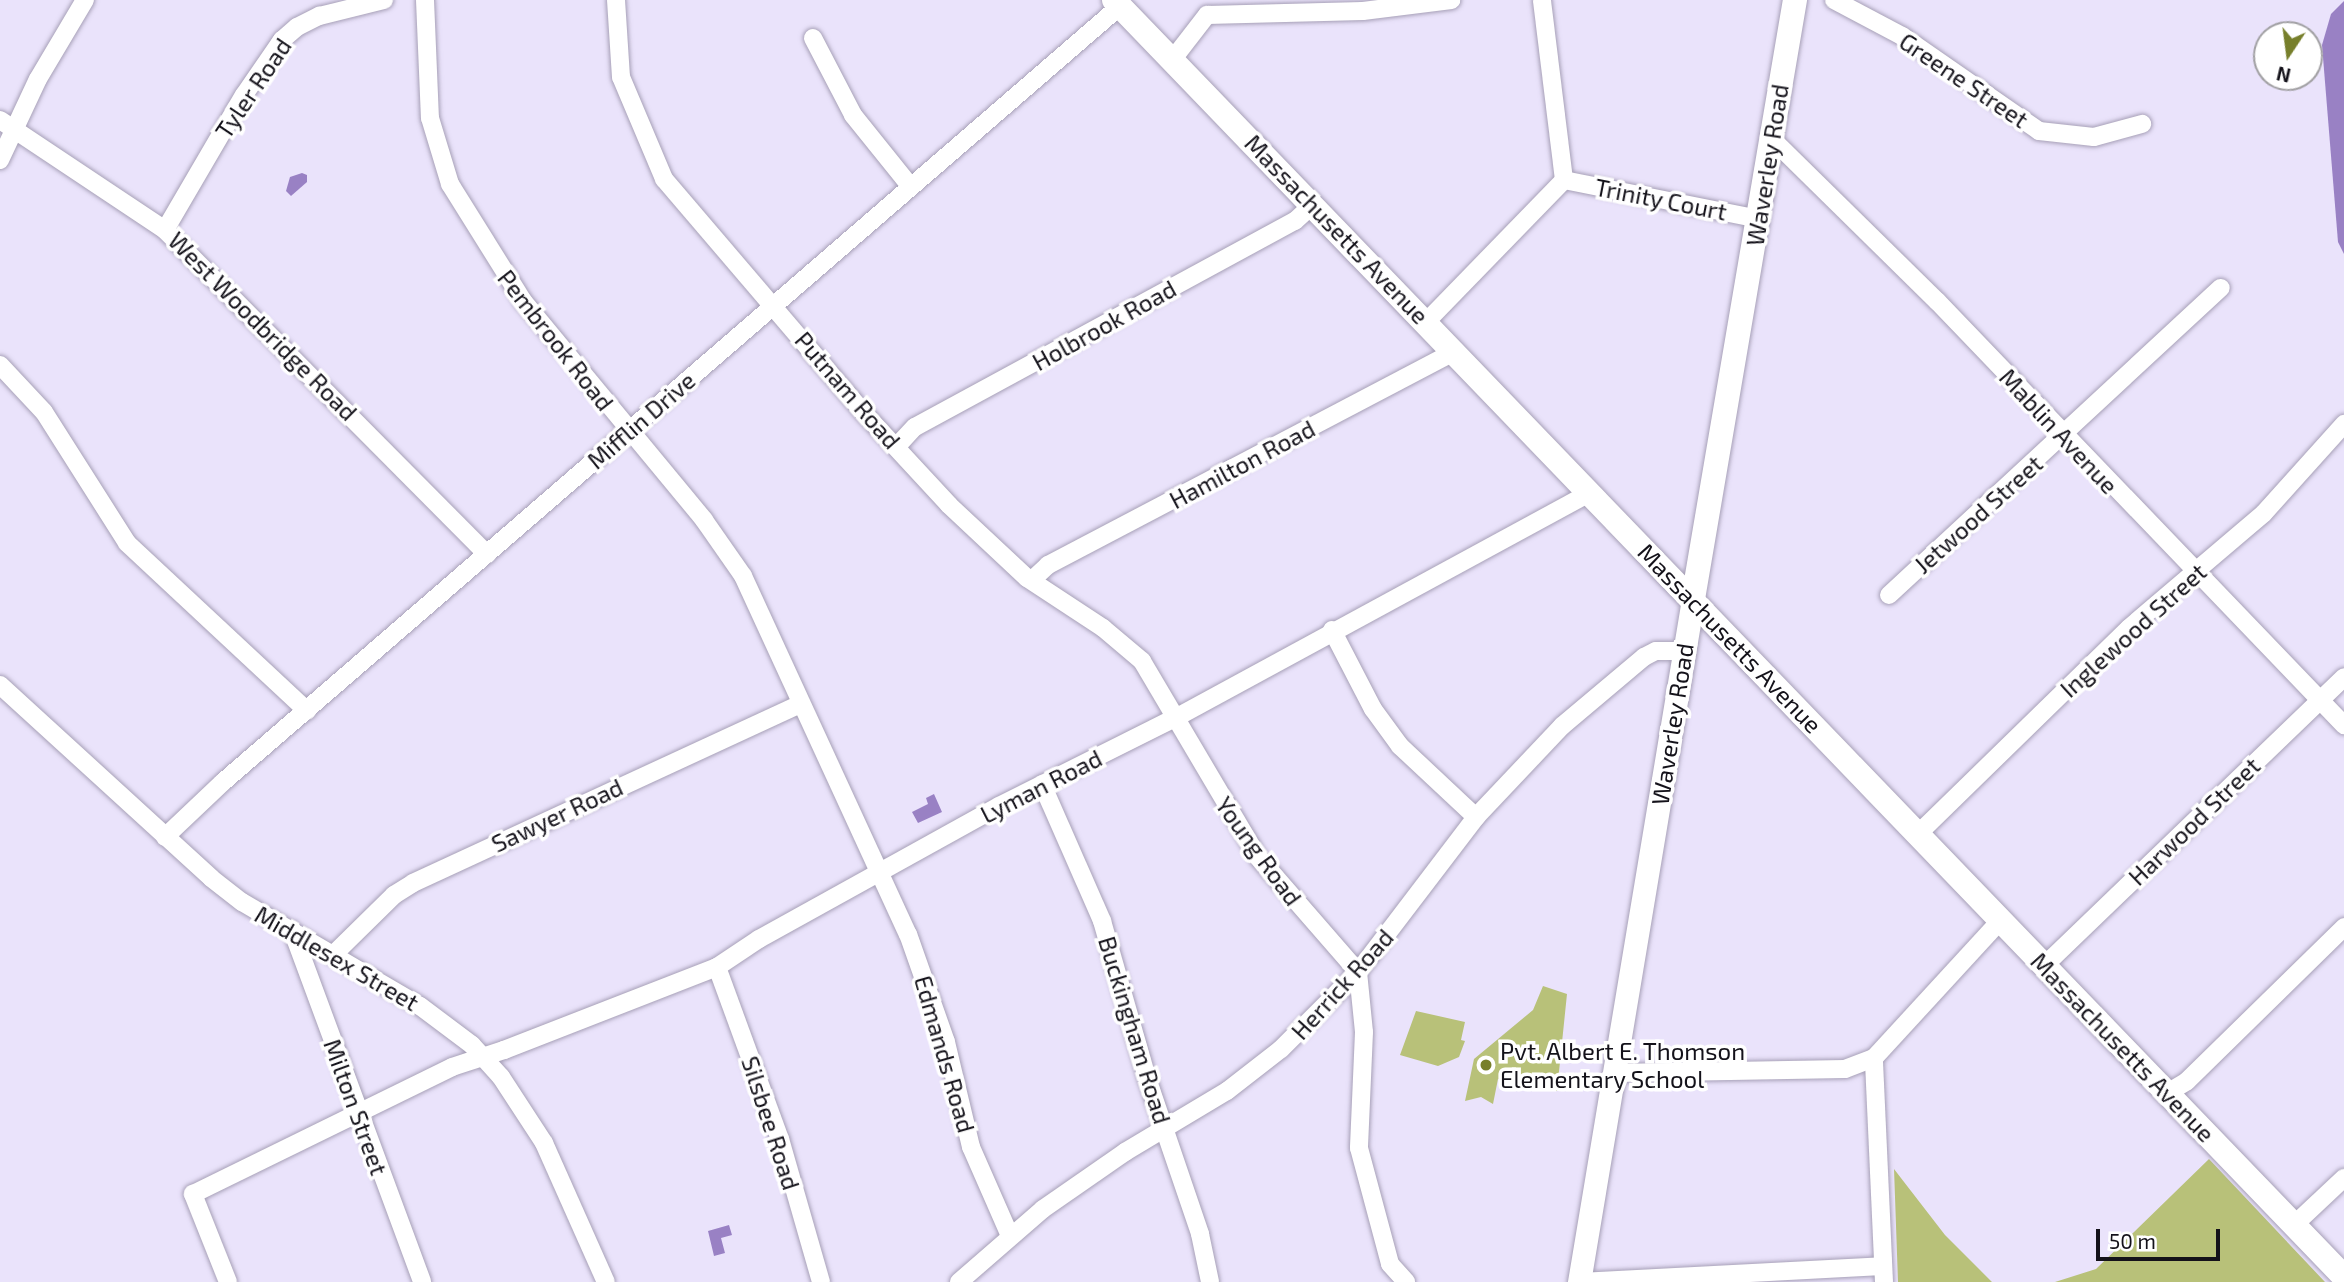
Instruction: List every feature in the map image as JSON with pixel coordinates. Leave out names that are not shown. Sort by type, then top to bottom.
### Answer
[{"type":"main road","name":"Waverley Road","points":[[1693,599],[1795,0]]},
{"type":"main road","name":"Massachusetts Avenue","points":[[1117,3],[1427,321],[1590,494],[2344,1277]]},
{"type":"street","points":[[0,160],[7,124],[85,0]]},
{"type":"street","name":"Tyler Road","points":[[165,230],[244,95],[282,40],[297,27],[319,16],[384,0]]},
{"type":"street","name":"Pembrook Road","points":[[425,0],[430,118],[450,184],[476,232],[523,301],[627,431],[704,520],[743,576],[880,872]]},
{"type":"street","name":"Putnam Road","points":[[616,0],[621,77],[664,179],[949,505],[1032,580],[1127,645],[1156,680],[1177,717]]},
{"type":"street","points":[[1172,59],[1206,8],[1363,11],[1451,0]]},
{"type":"street","name":"Trinity Court","points":[[1542,0],[1564,180]]},
{"type":"street","name":"Greene Street","points":[[1834,0],[1902,36],[2039,131],[2094,137],[2142,124]]},
{"type":"street","name":"Mifflin Drive","points":[[165,837],[1117,3]]},
{"type":"street","points":[[813,37],[853,115],[910,186]]},
{"type":"street","name":"West Woodbridge Road","points":[[7,124],[165,230],[487,554]]},
{"type":"street","name":"Mablin Avenue","points":[[1772,139],[1930,294],[2318,702],[2344,725]]},
{"type":"street","name":"Trinity Court","points":[[1564,180],[1759,219]]},
{"type":"street","name":"Trinity Court","points":[[1427,321],[1564,180]]},
{"type":"street","name":"Holbrook Road","points":[[897,446],[915,427],[1295,220],[1312,205]]},
{"type":"street","name":"Jetwood Street","points":[[1889,595],[2221,288]]},
{"type":"street","name":"Hamilton Road","points":[[1032,580],[1048,565],[1455,351]]},
{"type":"street","points":[[0,365],[44,412],[127,543],[307,710]]},
{"type":"street","name":"Inglewood Street","points":[[1919,833],[2129,628],[2287,490],[2344,424]]},
{"type":"street","name":"Lyman Road","points":[[228,1282],[193,1194],[452,1067],[717,967],[880,872],[1042,785],[1177,717],[1332,630],[1590,494]]},
{"type":"street","name":"Waverley Road","points":[[1579,1282],[1693,599]]},
{"type":"street","points":[[1332,630],[1388,730],[1447,794],[1476,817]]},
{"type":"street","name":"Herrick Road","points":[[959,1282],[1010,1236],[1103,1167],[1166,1129],[1267,1061],[1358,972],[1476,817],[1562,726],[1644,657],[1656,651],[1684,651]]},
{"type":"street","name":"Harwood Street","points":[[2045,965],[2344,677]]},
{"type":"street","name":"Middlesex Street","points":[[0,685],[165,837],[242,902],[431,1013],[482,1057],[502,1077],[544,1143],[606,1282]]},
{"type":"street","name":"Sawyer Road","points":[[333,955],[394,895],[413,883],[801,704]]},
{"type":"street","name":"Young Road","points":[[1177,717],[1212,784],[1258,857],[1358,972]]},
{"type":"street","name":"Buckingham Road","points":[[1042,785],[1102,921],[1200,1234],[1210,1282]]},
{"type":"street","name":"Edmands Road","points":[[880,872],[929,988],[971,1147],[1010,1236]]},
{"type":"street","points":[[1615,1073],[1844,1069],[1874,1058],[2000,921]]},
{"type":"street","points":[[2168,1092],[2188,1081],[2344,927]]},
{"type":"street","name":"Milton Street","points":[[292,930],[357,1113],[422,1282]]},
{"type":"street","name":"Silsbee Road","points":[[717,967],[780,1139],[821,1282]]},
{"type":"street","points":[[1358,972],[1364,1031],[1359,1148],[1390,1264],[1402,1280]]},
{"type":"street","points":[[1579,1282],[1884,1274],[1874,1058]]},
{"type":"street","points":[[2294,1225],[2344,1178]]},
{"type":"green space","points":[[1543,986],[1567,994],[1557,1091],[1498,1079],[1493,1104],[1481,1097],[1465,1101],[1474,1059],[1533,1010]]},
{"type":"green space","points":[[1416,1011],[1465,1022],[1461,1040],[1465,1041],[1459,1057],[1438,1066],[1400,1055]]},
{"type":"green space","points":[[2209,1159],[2325,1282],[2055,1282],[2096,1269]]},
{"type":"green space","points":[[1894,1169],[1945,1235],[1992,1282],[1898,1282]]},
{"type":"shaded area","points":[[2344,1],[2344,254],[2338,242],[2323,57],[2323,42],[2331,14]]},
{"type":"shaded area","points":[[302,173],[307,175],[307,182],[291,196],[286,191],[290,177]]},
{"type":"shaded area","points":[[934,794],[942,812],[918,823],[912,812],[928,804],[926,798]]},
{"type":"shaded area","points":[[729,1225],[732,1235],[721,1238],[725,1253],[714,1256],[708,1231]]},
{"type":"place","name":"Pvt. Albert E. Thomson Elementary School","points":[[1486,1065]]}]
